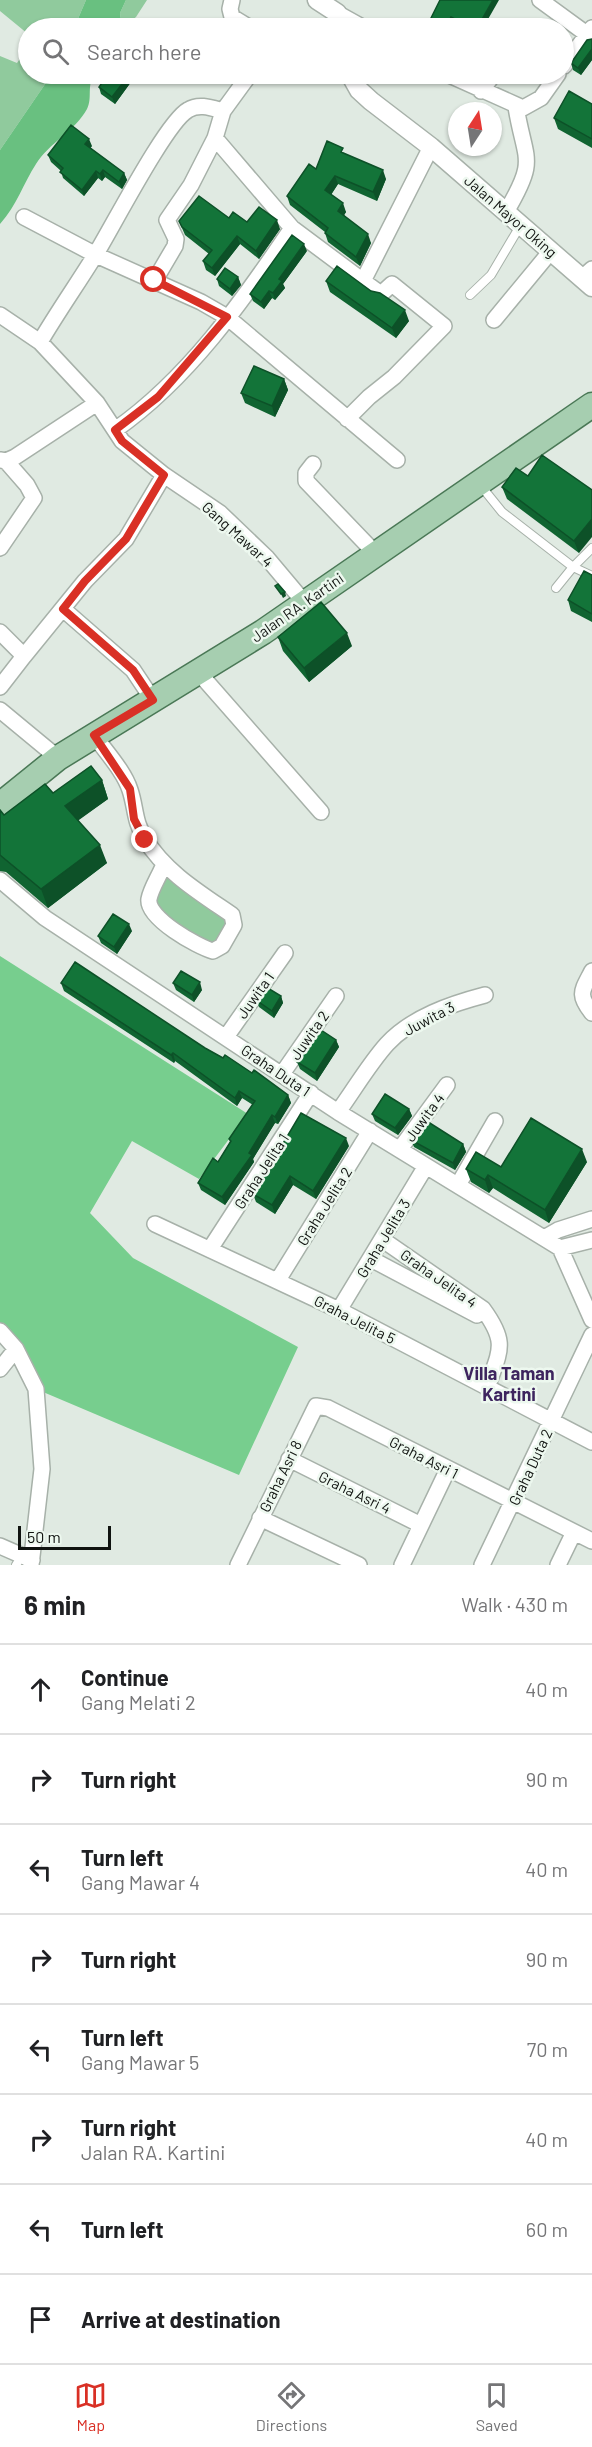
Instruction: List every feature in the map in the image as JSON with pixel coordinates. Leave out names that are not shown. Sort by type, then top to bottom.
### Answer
[{"type":"main road","name":"Jalan RA. Kartini","points":[[0,805],[58,758],[199,673],[302,600],[592,405]]},
{"type":"street","points":[[232,0],[230,9],[234,18]]},
{"type":"street","points":[[317,0],[335,18]]},
{"type":"street","points":[[540,0],[567,18]]},
{"type":"street","points":[[574,22],[590,33],[574,53]]},
{"type":"street","points":[[154,280],[175,246],[176,239],[166,220],[191,185],[215,138],[224,111],[243,84]]},
{"type":"street","name":"Jalan Mayor Oking","points":[[356,84],[371,101],[431,147],[551,251],[589,278]]},
{"type":"street","points":[[467,84],[516,107],[523,108],[535,102],[550,84]]},
{"type":"street","points":[[481,91],[486,84]]},
{"type":"street","points":[[39,342],[96,255],[165,137],[182,114],[189,109],[201,106],[224,111]]},
{"type":"street","points":[[506,212],[523,183],[527,165],[528,152],[516,107]]},
{"type":"street","points":[[215,138],[292,228],[381,294],[392,284],[444,326],[394,377],[347,419]]},
{"type":"street","points":[[363,281],[431,147]]},
{"type":"street","points":[[24,217],[96,255],[154,280],[227,317],[397,460]]},
{"type":"street","points":[[115,430],[158,397],[227,317],[292,228]]},
{"type":"street","points":[[494,320],[551,251]]},
{"type":"street","name":"Gang Mawar 4","points":[[0,315],[39,342],[97,403],[122,441],[164,475],[220,513],[267,558],[302,600]]},
{"type":"street","points":[[0,548],[34,498],[27,485],[3,460],[97,403]]},
{"type":"street","points":[[313,464],[306,473],[306,481],[375,553]]},
{"type":"street","points":[[0,687],[91,574],[126,539],[164,475]]},
{"type":"street","points":[[63,609],[133,670],[153,700]]},
{"type":"street","points":[[0,632],[24,656]]},
{"type":"street","points":[[199,673],[321,812]]},
{"type":"street","points":[[0,710],[58,758]]},
{"type":"street","points":[[94,735],[130,789],[134,819],[145,840],[164,864],[232,915],[234,925],[222,946],[213,951],[200,947],[158,918],[150,907],[149,900],[164,864]]},
{"type":"street","name":"Graha Duta 1","points":[[0,880],[45,918],[311,1094],[560,1248]]},
{"type":"street","name":"Juwita 1","points":[[226,1037],[285,953]]},
{"type":"street","points":[[591,977],[581,994],[582,1001],[592,1013]]},
{"type":"street","name":"Juwita 3","points":[[339,1112],[388,1044],[407,1027],[444,1008],[485,995]]},
{"type":"street","name":"Juwita 2","points":[[282,1074],[336,996]]},
{"type":"street","name":"Juwita 4","points":[[400,1149],[447,1085]]},
{"type":"street","name":"Graha Jelita 1","points":[[210,1249],[311,1094]]},
{"type":"street","points":[[458,1185],[495,1121]]},
{"type":"street","name":"Graha Jelita 2","points":[[278,1280],[370,1131]]},
{"type":"street","name":"Graha Jelita 3","points":[[339,1310],[426,1166]]},
{"type":"street","points":[[544,1238],[558,1230],[592,1219]]},
{"type":"street","name":"Graha Jelita 5","points":[[154,1224],[339,1310],[592,1442]]},
{"type":"street","name":"Graha Jelita 4","points":[[383,1240],[483,1309],[494,1324]]},
{"type":"street","points":[[592,1240],[560,1248],[592,1320]]},
{"type":"street","points":[[371,1259],[494,1324],[500,1336],[500,1350],[487,1388]]},
{"type":"street","points":[[0,1331],[16,1349],[36,1389],[42,1470],[25,1562],[0,1546]]},
{"type":"street","name":"Graha Duta 2","points":[[482,1565],[592,1335]]},
{"type":"street","points":[[0,1369],[16,1349]]},
{"type":"street","name":"Graha Asri 8","points":[[238,1565],[312,1410],[322,1406],[334,1411]]},
{"type":"street","name":"Graha Asri 1","points":[[334,1411],[592,1541]]},
{"type":"street","name":"Graha Asri 4","points":[[289,1459],[422,1525]]},
{"type":"street","points":[[402,1565],[448,1469]]},
{"type":"street","points":[[260,1518],[359,1565]]},
{"type":"street","points":[[558,1565],[574,1532]]},
{"type":"lane","points":[[470,295],[491,275],[521,225]]},
{"type":"lane","points":[[478,482],[502,512],[573,567],[592,576]]},
{"type":"lane","points":[[556,588],[592,548]]},
{"type":"shaded area","points":[[0,0],[86,0],[78,18],[18,18],[18,26],[0,11]]},
{"type":"shaded area","points":[[86,0],[126,0],[120,13],[121,18],[78,18]]},
{"type":"shaded area","points":[[126,0],[147,0],[135,18],[121,18],[120,13]]},
{"type":"shaded area","points":[[0,56],[17,63],[18,84],[45,84],[0,150]]},
{"type":"shaded area","points":[[45,84],[91,84],[89,105],[82,117],[41,157],[0,224],[0,150]]},
{"type":"shaded area","points":[[164,864],[232,915],[213,951],[150,907]]},
{"type":"shaded area","points":[[0,956],[248,1114],[199,1179],[132,1141],[90,1213],[133,1258],[298,1347],[239,1475],[36,1389],[0,1331]]},
{"type":"building","points":[[440,0],[493,0],[483,18],[431,18]]},
{"type":"building","points":[[592,39],[592,49],[578,68],[574,65],[574,59],[587,40]]},
{"type":"building","points":[[101,84],[122,84],[112,97],[99,87]]},
{"type":"building","points":[[569,91],[592,104],[592,139],[554,118]]},
{"type":"building","points":[[71,125],[89,139],[85,144],[124,173],[119,182],[103,170],[100,174],[96,171],[82,190],[60,172],[63,168],[48,155]]},
{"type":"building","points":[[327,141],[343,148],[341,152],[383,170],[373,192],[335,176],[325,190],[343,203],[338,211],[368,234],[356,257],[325,233],[328,228],[287,196],[309,164],[316,169]]},
{"type":"building","points":[[199,196],[229,218],[233,212],[247,222],[259,207],[277,220],[256,251],[237,236],[212,268],[203,261],[212,250],[182,227],[179,221]]},
{"type":"building","points":[[292,235],[304,244],[279,279],[282,281],[273,293],[269,291],[261,302],[250,294]]},
{"type":"building","points":[[337,266],[371,291],[380,293],[405,310],[392,328],[326,281]]},
{"type":"building","points":[[225,268],[238,277],[230,289],[217,279]]},
{"type":"building","points":[[254,366],[284,379],[272,406],[241,393]]},
{"type":"building","points":[[542,455],[592,490],[592,519],[574,541],[502,487],[516,468],[528,476]]},
{"type":"building","points":[[584,571],[592,575],[592,614],[568,600]]},
{"type":"building","points":[[278,584],[285,592],[281,594],[275,586]]},
{"type":"building","points":[[321,602],[347,633],[304,668],[278,637]]},
{"type":"building","points":[[91,766],[102,780],[65,806],[100,845],[41,889],[0,855],[0,810],[4,815],[45,784],[53,793]]},
{"type":"building","points":[[113,914],[129,924],[114,947],[98,936]]},
{"type":"building","points":[[75,962],[205,1048],[223,1058],[225,1055],[252,1073],[254,1070],[288,1095],[275,1117],[272,1115],[249,1153],[252,1155],[222,1197],[198,1183],[213,1158],[218,1162],[231,1141],[229,1139],[255,1101],[239,1091],[235,1098],[173,1053],[171,1055],[61,983]]},
{"type":"building","points":[[181,971],[200,982],[192,995],[173,983]]},
{"type":"building","points":[[266,987],[281,996],[272,1011],[256,1000]]},
{"type":"building","points":[[318,1028],[336,1040],[315,1073],[297,1062]]},
{"type":"building","points":[[385,1094],[409,1109],[395,1128],[372,1114]]},
{"type":"building","points":[[301,1113],[346,1138],[313,1191],[290,1176],[272,1205],[253,1194]]},
{"type":"building","points":[[531,1118],[582,1149],[545,1210],[488,1175],[485,1180],[466,1169],[476,1152],[501,1167]]},
{"type":"building","points":[[425,1120],[463,1144],[453,1163],[411,1140]]},
{"type":"district","name":"Villa Taman Kartini","points":[[509,1383]]},
{"type":"route","points":[[145,840],[134,819],[130,789],[94,735],[153,700],[133,670],[63,609],[98,566],[126,539],[164,475],[122,441],[115,430],[158,397],[209,342],[227,317],[174,288],[154,280]]}]
